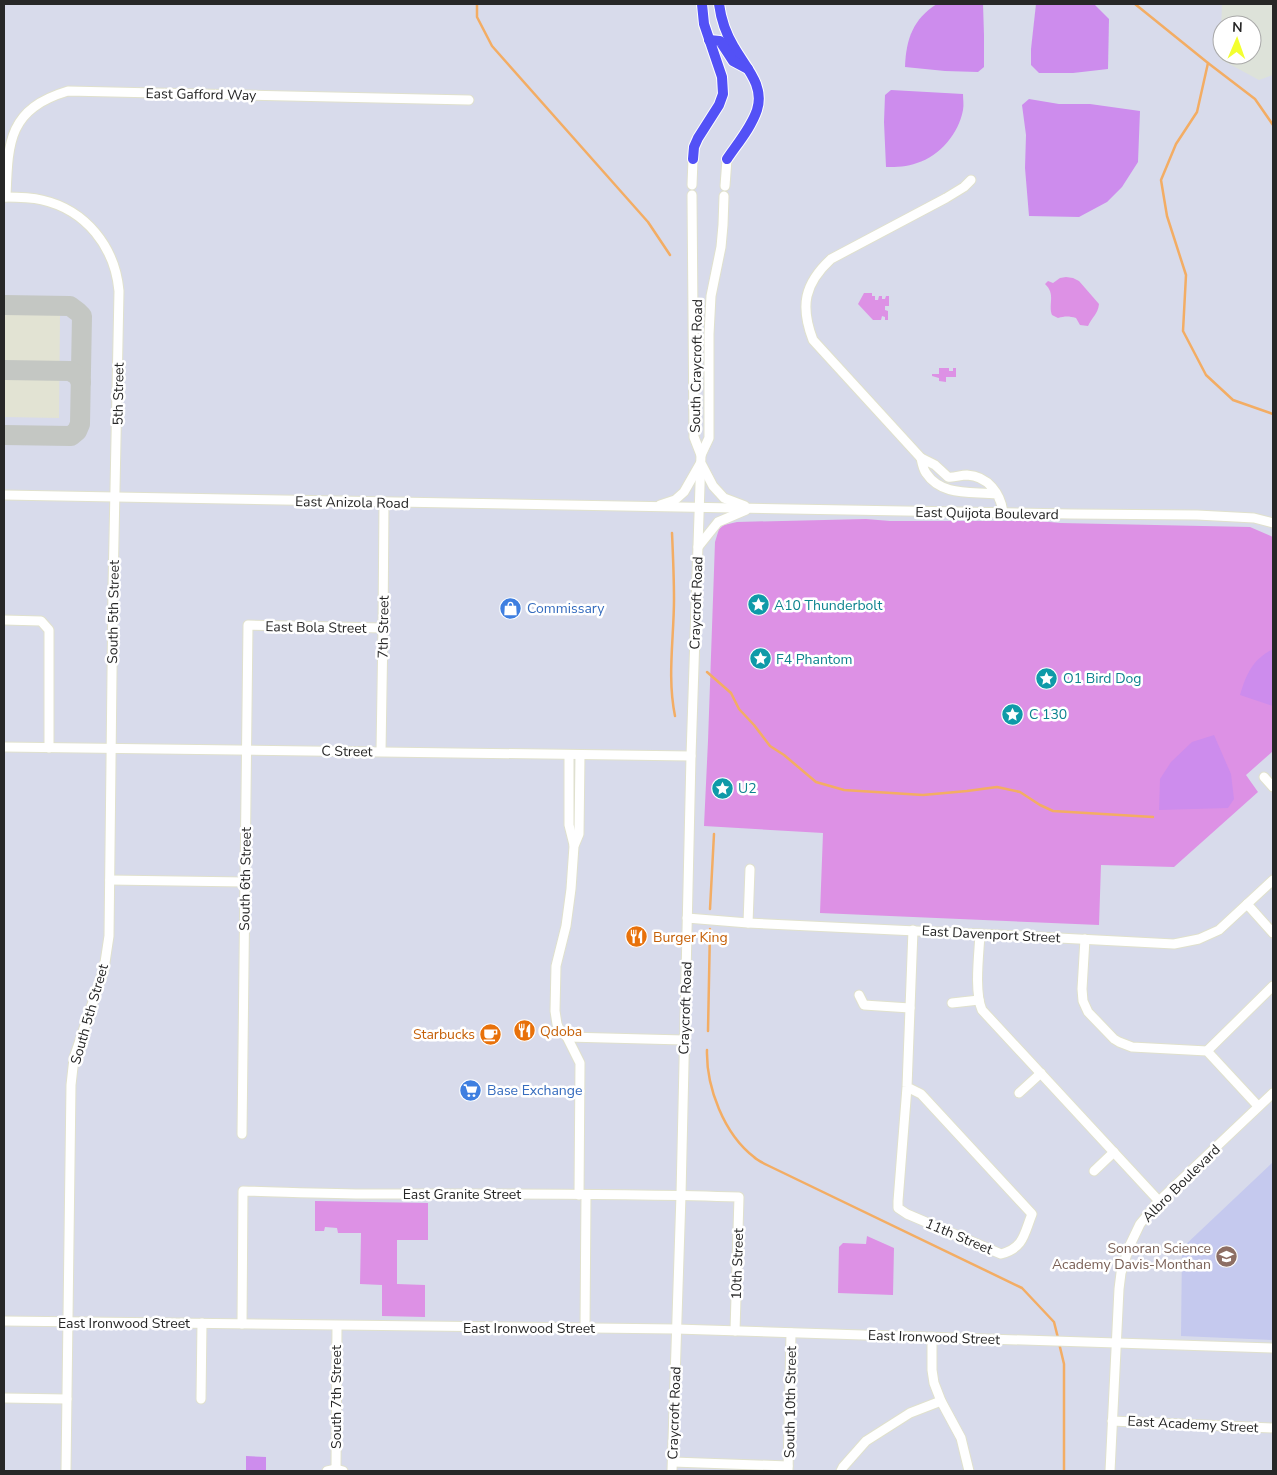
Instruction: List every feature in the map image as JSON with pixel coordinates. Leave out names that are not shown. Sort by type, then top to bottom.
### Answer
[{"type":"main road","points":[[693,159],[694,146],[719,105],[723,94],[722,77],[704,24],[702,4]]},
{"type":"main road","points":[[719,4],[724,26],[733,47],[755,79],[758,92],[757,110],[752,123],[727,159]]},
{"type":"main road","points":[[709,40],[720,41],[733,61],[749,69]]},
{"type":"street","name":"East Gafford Way","points":[[5,197],[9,150],[17,127],[26,114],[39,102],[50,96],[68,91],[470,100]]},
{"type":"street","points":[[692,185],[693,159]]},
{"type":"street","points":[[725,186],[727,159]]},
{"type":"street","points":[[971,180],[964,187],[946,198],[831,260],[820,270],[810,285],[806,301],[806,316],[813,340],[921,458],[935,465],[948,477],[964,475],[977,477],[994,489],[1002,503],[1002,513]]},
{"type":"street","name":"South Craycroft Road","points":[[692,195],[694,437],[701,459]]},
{"type":"street","name":"South Craycroft Road","points":[[701,459],[710,438],[709,334],[711,296],[721,248],[724,196]]},
{"type":"street","name":"5th Street","points":[[5,197],[40,199],[70,210],[93,228],[105,246],[115,270],[119,291],[115,498]]},
{"type":"street","points":[[921,458],[925,472],[943,488],[955,491],[997,494]]},
{"type":"street","points":[[653,507],[675,500],[682,494],[701,459]]},
{"type":"street","points":[[701,459],[713,486],[724,498],[750,509]]},
{"type":"street","name":"Craycroft Road","points":[[672,1467],[701,459]]},
{"type":"street","name":"East Anizola Road","points":[[4,495],[699,508]]},
{"type":"street","name":"South 5th Street","points":[[66,1471],[71,1084],[74,1058],[104,969],[109,936],[115,498]]},
{"type":"street","name":"7th Street","points":[[381,751],[384,502]]},
{"type":"street","name":"East Quijota Boulevard","points":[[699,508],[1198,515],[1254,518],[1273,523]]},
{"type":"street","points":[[698,547],[718,522],[750,509]]},
{"type":"street","points":[[4,620],[41,621],[49,630],[48,748]]},
{"type":"street","name":"East Bola Street","points":[[248,625],[383,628]]},
{"type":"street","name":"South 6th Street","points":[[242,1134],[248,625]]},
{"type":"street","name":"C Street","points":[[4,747],[691,756]]},
{"type":"street","points":[[570,755],[569,825],[574,846]]},
{"type":"street","points":[[580,755],[579,834],[574,846],[568,913],[557,961],[556,1017],[559,1029],[567,1038],[580,1063],[585,1328]]},
{"type":"street","points":[[1264,777],[1273,787]]},
{"type":"street","points":[[748,923],[750,869]]},
{"type":"street","points":[[110,880],[245,882]]},
{"type":"street","name":"East Davenport Street","points":[[687,918],[748,923],[1174,944],[1206,937],[1219,930],[1273,880]]},
{"type":"street","points":[[1247,904],[1273,933]]},
{"type":"street","name":"11th Street","points":[[907,1088],[921,1094],[1032,1214],[1019,1246],[1010,1252],[1001,1254],[907,1214],[898,1208],[907,1088],[913,930]]},
{"type":"street","points":[[980,934],[978,990],[982,1010],[1159,1201]]},
{"type":"street","points":[[1085,939],[1083,1001],[1088,1012],[1114,1039],[1132,1047],[1207,1051],[1258,1106]]},
{"type":"street","points":[[1207,1051],[1273,986]]},
{"type":"street","points":[[859,995],[864,1005],[910,1008]]},
{"type":"street","points":[[952,1003],[979,1000]]},
{"type":"street","points":[[567,1038],[684,1040]]},
{"type":"street","points":[[1019,1093],[1041,1073]]},
{"type":"street","name":"Albro Boulevard","points":[[1110,1471],[1119,1289],[1121,1273],[1129,1247],[1140,1224],[1159,1201],[1273,1092]]},
{"type":"street","points":[[1094,1171],[1114,1152]]},
{"type":"street","name":"East Granite Street","points":[[242,1324],[243,1191],[739,1197]]},
{"type":"street","name":"10th Street","points":[[735,1331],[739,1197]]},
{"type":"street","name":"East Ironwood Street","points":[[4,1321],[676,1329],[1116,1343]]},
{"type":"street","points":[[201,1399],[202,1323]]},
{"type":"street","name":"South 7th Street","points":[[335,1470],[337,1326]]},
{"type":"street","name":"South 10th Street","points":[[788,1469],[791,1333]]},
{"type":"street","points":[[932,1337],[934,1384],[961,1438],[969,1471]]},
{"type":"street","points":[[1116,1343],[1273,1348]]},
{"type":"street","points":[[4,1398],[67,1399]]},
{"type":"street","points":[[841,1471],[866,1441],[910,1413],[941,1401]]},
{"type":"street","name":"East Academy Street","points":[[1112,1421],[1273,1428]]},
{"type":"street","points":[[672,1467],[788,1469]]},
{"type":"shaded area","points":[[937,4],[983,4],[984,67],[978,72],[905,67],[907,47],[912,31],[922,16]]},
{"type":"shaded area","points":[[1036,4],[1094,4],[1109,19],[1108,69],[1073,73],[1039,73],[1031,65]]},
{"type":"shaded area","points":[[1222,4],[1273,4],[1273,75],[1259,80],[1231,65],[1262,65],[1262,15],[1222,15]]},
{"type":"shaded area","points":[[891,90],[963,94],[961,119],[953,135],[941,149],[925,160],[906,166],[886,167],[885,95]]},
{"type":"shaded area","points":[[1029,99],[1059,104],[1090,104],[1140,111],[1138,162],[1122,187],[1107,202],[1079,217],[1029,216],[1025,168],[1026,135],[1022,105]]},
{"type":"shaded area","points":[[1066,277],[1079,281],[1099,304],[1088,326],[1080,325],[1076,318],[1058,318],[1052,315],[1051,295],[1045,284],[1048,281],[1053,283],[1060,278]]},
{"type":"shaded area","points":[[864,293],[872,293],[872,296],[875,296],[875,300],[878,300],[879,296],[885,299],[886,296],[889,296],[889,306],[885,306],[885,310],[888,311],[888,320],[885,320],[885,317],[882,316],[881,320],[873,320],[858,304]]},
{"type":"shaded area","points":[[4,314],[60,315],[59,418],[4,417]]},
{"type":"shaded area","points":[[939,368],[949,368],[949,371],[953,371],[953,368],[956,368],[956,377],[946,377],[946,382],[939,381],[939,378],[932,376],[932,374],[939,374]]},
{"type":"shaded area","points":[[866,519],[890,521],[1039,521],[1250,527],[1273,537],[1273,751],[1246,775],[1258,792],[1174,867],[1101,865],[1099,925],[820,913],[823,833],[704,826],[715,542],[719,529],[724,525],[737,522]]},
{"type":"shaded area","points":[[1273,649],[1273,706],[1240,695],[1245,680],[1255,662]]},
{"type":"shaded area","points":[[1214,735],[1231,774],[1234,799],[1228,808],[1159,810],[1160,779],[1171,762],[1192,742]]},
{"type":"shaded area","name":"Sonoran Science Academy Davis-Monthan","points":[[1273,1162],[1273,1340],[1181,1336],[1182,1248]]},
{"type":"shaded area","points":[[315,1201],[428,1203],[428,1240],[397,1240],[397,1284],[425,1285],[425,1317],[382,1316],[382,1285],[360,1284],[361,1233],[338,1233],[337,1228],[325,1227],[324,1231],[315,1231]]},
{"type":"shaded area","points":[[867,1236],[894,1248],[893,1295],[838,1293],[839,1247],[843,1243],[866,1244]]},
{"type":"shaded area","points":[[246,1456],[266,1457],[266,1471],[246,1471]]},
{"type":"waterway","points":[[477,4],[477,17],[492,46],[648,222],[670,255]]},
{"type":"waterway","points":[[1135,4],[1208,63],[1197,112],[1176,144],[1161,180],[1167,216],[1186,275],[1183,331],[1206,375],[1233,400],[1273,414]]},
{"type":"waterway","points":[[1208,63],[1255,99],[1273,125]]},
{"type":"waterway","points":[[672,533],[674,599],[671,687],[675,716]]},
{"type":"waterway","points":[[707,672],[731,693],[739,709],[770,746],[784,755],[816,782],[844,790],[923,795],[997,787],[1020,792],[1053,811],[1153,817]]},
{"type":"waterway","points":[[710,909],[714,834]]},
{"type":"waterway","points":[[708,1031],[710,929]]},
{"type":"waterway","points":[[707,1050],[710,1079],[719,1109],[734,1136],[755,1158],[1022,1288],[1054,1322],[1058,1338]]},
{"type":"waterway","points":[[1059,1343],[1064,1364],[1064,1471]]},
{"type":"taxiway","points":[[4,305],[70,306],[82,316],[80,424],[77,431],[71,436],[4,435]]},
{"type":"taxiway","points":[[4,370],[70,371],[77,375],[81,382]]},
{"type":"place","name":"A10 Thunderbolt","points":[[758,605]]},
{"type":"place","name":"Commissary","points":[[511,608]]},
{"type":"place","name":"F4 Phantom","points":[[760,659]]},
{"type":"place","name":"O1 Bird Dog","points":[[1047,678]]},
{"type":"place","name":"C 130","points":[[1013,714]]},
{"type":"place","name":"U2","points":[[722,788]]},
{"type":"place","name":"Burger King","points":[[637,937]]},
{"type":"place","name":"Qdoba","points":[[524,1031]]},
{"type":"place","name":"Starbucks","points":[[491,1034]]},
{"type":"place","name":"Base Exchange","points":[[471,1090]]},
{"type":"place","name":"Sonoran Science Academy Davis-Monthan","points":[[1227,1256]]}]
